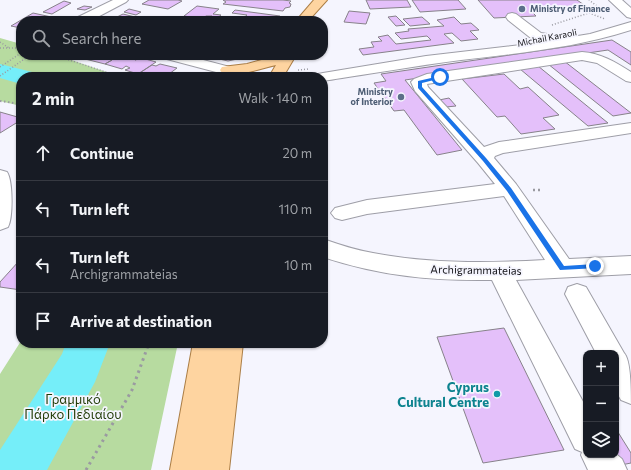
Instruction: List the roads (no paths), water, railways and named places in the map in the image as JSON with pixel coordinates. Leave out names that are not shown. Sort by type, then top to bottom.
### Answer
[{"type":"main road","points":[[306,16],[312,8],[322,0]]},
{"type":"main road","points":[[316,16],[321,9],[322,0]]},
{"type":"main road","points":[[227,70],[248,68],[270,60]]},
{"type":"main road","points":[[267,72],[274,60]]},
{"type":"main road","points":[[279,72],[286,60]]},
{"type":"main road","points":[[186,470],[205,348]]},
{"type":"main road","points":[[213,470],[229,348]]},
{"type":"street","points":[[89,16],[122,0]]},
{"type":"street","points":[[615,0],[631,14]]},
{"type":"street","points":[[517,44],[522,40],[506,17],[537,36],[546,33]]},
{"type":"street","name":"Michail Karaoli","points":[[463,55],[517,44],[546,33],[612,25],[631,18]]},
{"type":"street","points":[[611,26],[631,36]]},
{"type":"street","name":"Michail Karaoli","points":[[328,76],[399,64],[534,47],[611,26],[631,26]]},
{"type":"street","points":[[563,268],[509,189],[420,88],[419,82],[440,77],[582,56],[593,56],[600,58],[631,78]]},
{"type":"street","points":[[188,60],[234,72]]},
{"type":"street","points":[[484,159],[486,153],[499,148],[631,128]]},
{"type":"street","points":[[0,176],[0,222]]},
{"type":"street","points":[[342,213],[367,207],[509,189]]},
{"type":"street","name":"Archigrammateias","points":[[328,249],[381,264],[422,269],[500,271],[631,265]]},
{"type":"street","points":[[500,271],[583,432]]},
{"type":"street","points":[[577,294],[608,350]]},
{"type":"street","points":[[619,368],[631,390]]},
{"type":"street","points":[[599,458],[606,467],[611,470]]},
{"type":"waterway","points":[[0,71],[16,75]]},
{"type":"waterway","points":[[18,470],[79,367],[86,348]]},
{"type":"place","name":"Ministry of Finance","points":[[522,9]]},
{"type":"place","name":"Ministry of Interior","points":[[401,97]]},
{"type":"place","name":"Cyprus Cultural Centre","points":[[497,394]]},
{"type":"park label","name":"Γραμμικό Πάρκο Πεδιαίου","points":[[73,406]]}]
